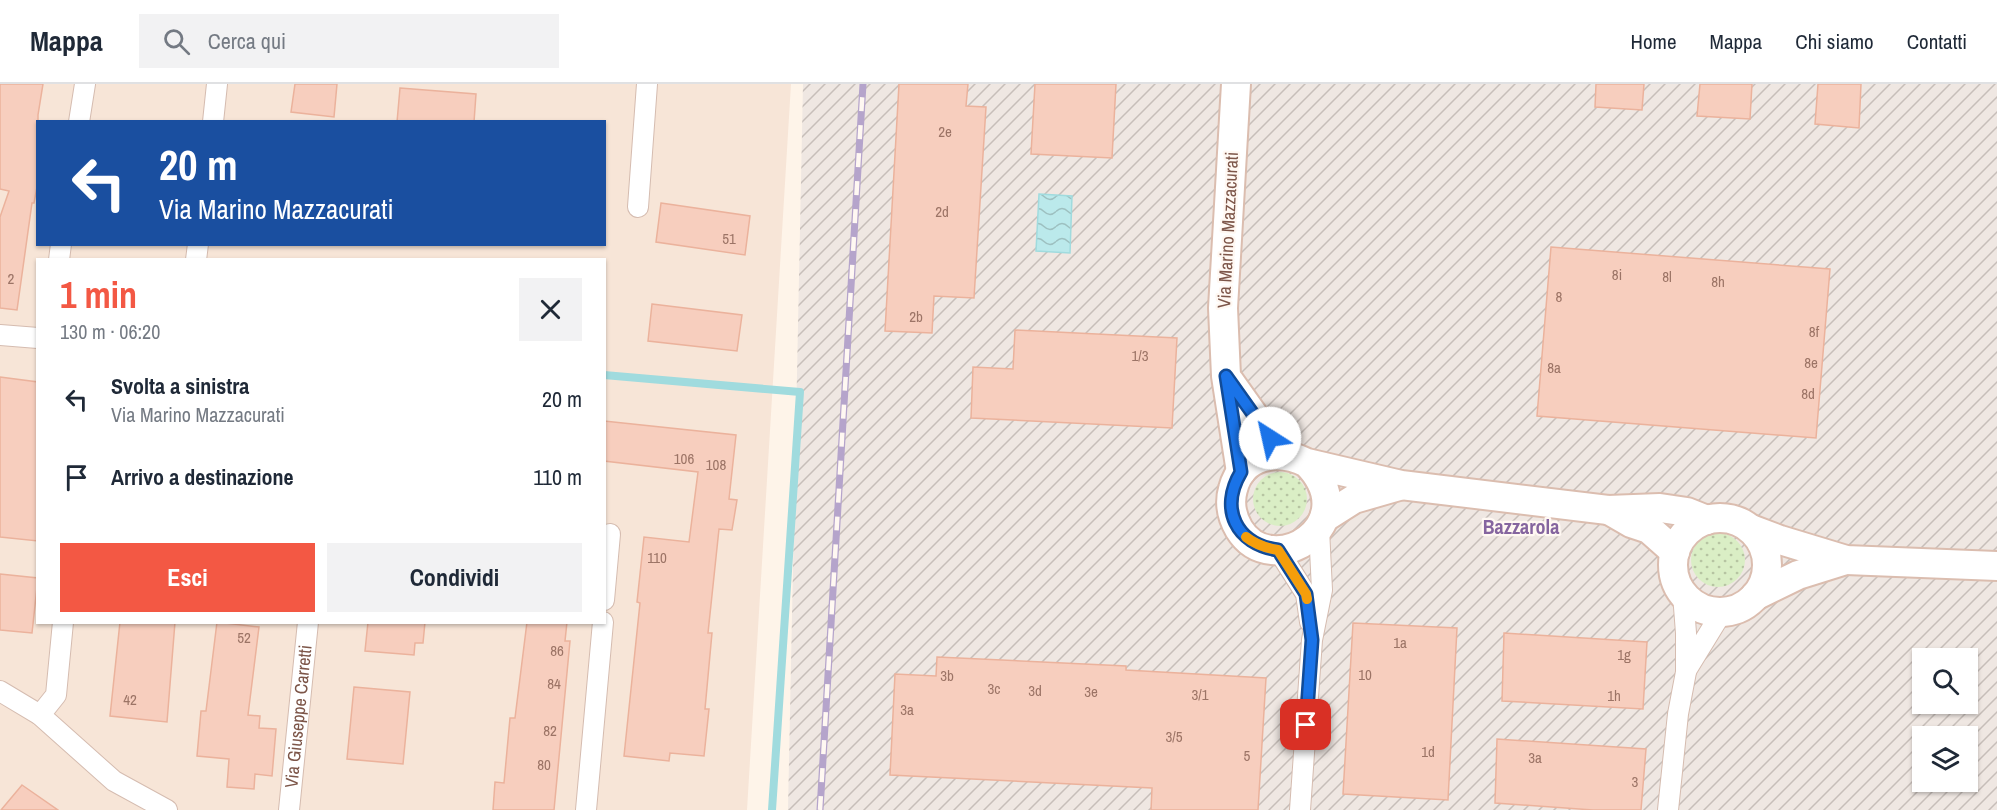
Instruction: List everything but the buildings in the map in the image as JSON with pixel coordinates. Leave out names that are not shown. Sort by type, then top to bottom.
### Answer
[{"type":"street","points":[[79,120],[85,84]]},
{"type":"street","points":[[213,120],[217,84]]},
{"type":"street","points":[[638,207],[647,84]]},
{"type":"street","name":"Via Marino Mazzacurati","points":[[1236,84],[1223,308],[1226,376],[1241,472],[1234,483],[1231,508],[1234,521],[1252,542],[1265,548],[1278,550]]},
{"type":"street","points":[[0,335],[36,338]]},
{"type":"street","points":[[1226,376],[1281,454]]},
{"type":"street","points":[[1241,472],[1252,462],[1266,456],[1281,454],[1307,463],[1401,485],[1608,510],[1660,508],[1687,512],[1707,520]]},
{"type":"street","points":[[1300,810],[1312,640],[1322,590],[1322,524],[1327,503],[1325,488],[1318,474],[1307,463]]},
{"type":"street","points":[[1312,640],[1306,594],[1278,550],[1294,548],[1308,540],[1322,524],[1354,499],[1401,485]]},
{"type":"street","points":[[1608,510],[1631,523],[1649,529],[1675,552]]},
{"type":"street","points":[[1730,519],[1741,522],[1751,529],[1761,540],[1766,554],[1767,569],[1763,584],[1755,596],[1746,604],[1722,612],[1708,610],[1694,604],[1683,594],[1676,581],[1673,567],[1675,552],[1682,538],[1693,527],[1707,520],[1730,519]]},
{"type":"street","points":[[1751,529],[1846,560],[1997,566]]},
{"type":"street","points":[[606,578],[610,534]]},
{"type":"street","points":[[1755,596],[1798,575],[1846,560]]},
{"type":"street","points":[[1668,810],[1678,714],[1686,672],[1683,594]]},
{"type":"street","points":[[1686,672],[1722,612]]},
{"type":"street","points":[[40,715],[56,695],[63,624]]},
{"type":"street","name":"Via Giuseppe Carretti","points":[[290,810],[308,624]]},
{"type":"street","points":[[586,810],[603,624]]},
{"type":"street","points":[[0,691],[40,715],[114,781],[167,810]]},
{"type":"shaded area","points":[[0,84],[791,84],[747,810],[0,810]]},
{"type":"shaded area","points":[[803,84],[1997,84],[1997,810],[788,810]]},
{"type":"green space","points":[[1280,472],[1290,474],[1299,480],[1305,489],[1307,499],[1305,509],[1299,518],[1290,524],[1280,526],[1270,524],[1261,518],[1255,509],[1253,499],[1255,489],[1261,480],[1270,474]]},
{"type":"green space","points":[[1718,533],[1728,535],[1737,541],[1743,550],[1745,560],[1743,570],[1737,579],[1728,585],[1718,587],[1708,585],[1699,579],[1693,570],[1691,560],[1693,550],[1699,541],[1708,535]]},
{"type":"water","points":[[1039,194],[1072,196],[1070,253],[1036,251]]},
{"type":"waterway","points":[[606,375],[800,392],[772,810]]},
{"type":"railway","points":[[820,810],[863,84]]},
{"type":"slow traffic","points":[[1246,537],[1265,548],[1278,550],[1307,599]]},
{"type":"district","name":"Bazzarola","points":[[1521,527]]},
{"type":"route","points":[[1270,438],[1226,376],[1241,472],[1234,483],[1231,495],[1234,521],[1252,542],[1265,548],[1278,550],[1306,594],[1312,640],[1306,725]]}]
